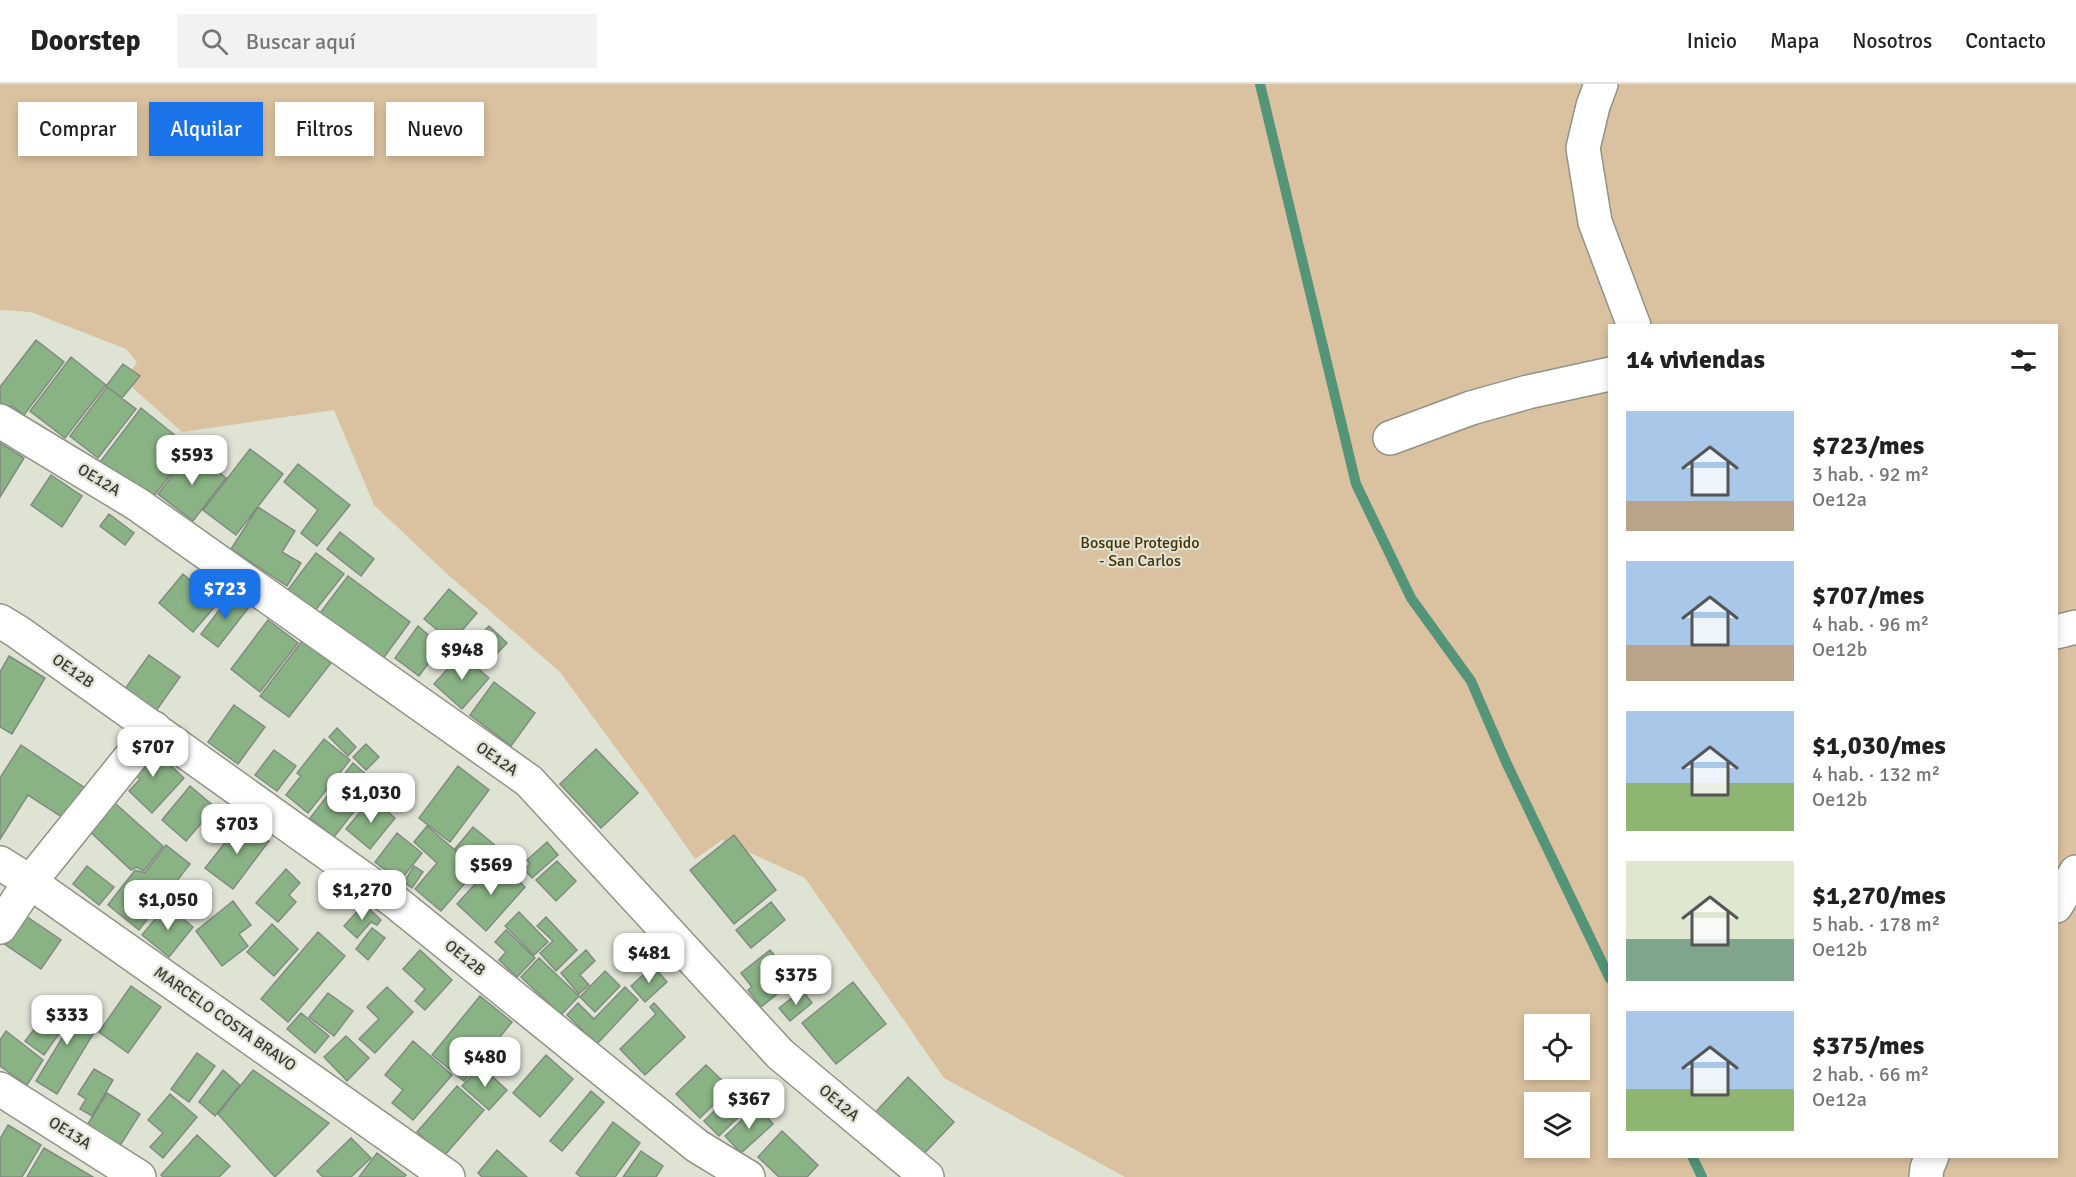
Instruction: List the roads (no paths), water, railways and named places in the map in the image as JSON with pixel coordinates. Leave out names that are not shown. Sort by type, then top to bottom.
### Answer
[{"type":"street","points":[[1601,84],[1583,148],[1595,222],[1633,324]]},
{"type":"street","points":[[1390,438],[1471,408],[1528,392],[1608,374]]},
{"type":"street","name":"OE12A","points":[[0,421],[137,504],[529,782],[780,1054],[927,1177]]},
{"type":"street","name":"OE12B","points":[[0,621],[154,728],[393,900],[697,1146],[748,1177]]},
{"type":"street","points":[[2058,632],[2076,627]]},
{"type":"street","points":[[0,927],[30,882],[154,728]]},
{"type":"street","name":"MARCELO COSTA BRAVO","points":[[0,863],[448,1177]]},
{"type":"street","points":[[2058,903],[2076,872]]},
{"type":"street","name":"OE13A","points":[[0,1089],[139,1177]]},
{"type":"street","points":[[1926,1177],[1931,1158]]},
{"type":"waterway","points":[[1260,84],[1356,484],[1411,598],[1471,681],[1506,762],[1608,975]]},
{"type":"waterway","points":[[1693,1158],[1702,1177]]},
{"type":"park label","name":"Bosque Protegido - San Carlos","points":[[1140,552]]}]
